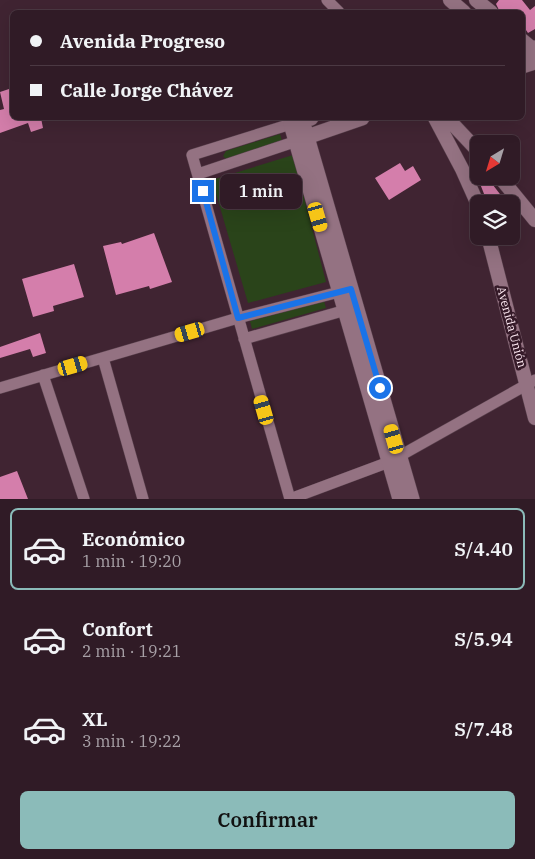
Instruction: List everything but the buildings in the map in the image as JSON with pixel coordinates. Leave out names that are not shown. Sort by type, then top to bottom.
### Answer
[{"type":"main road","points":[[302,120],[302,139],[394,459],[400,499]]},
{"type":"main road","points":[[302,139],[356,120]]},
{"type":"main road","points":[[394,459],[412,499]]},
{"type":"street","points":[[327,0],[337,10]]},
{"type":"street","points":[[450,0],[462,10]]},
{"type":"street","points":[[476,0],[488,10]]},
{"type":"street","points":[[302,120],[192,155],[290,499],[394,459],[531,383]]},
{"type":"street","points":[[436,120],[474,195]]},
{"type":"street","points":[[449,120],[470,142]]},
{"type":"street","points":[[198,174],[302,139]]},
{"type":"street","points":[[506,185],[535,220]]},
{"type":"street","name":"Avenida Unión","points":[[491,245],[531,383],[535,418]]},
{"type":"street","points":[[0,388],[238,318],[346,290]]},
{"type":"street","points":[[244,339],[351,308]]},
{"type":"street","points":[[103,358],[143,499]]},
{"type":"street","points":[[44,375],[84,499]]},
{"type":"green space","points":[[280,134],[282,141],[228,161],[223,156],[226,151]]},
{"type":"green space","points":[[293,155],[326,282],[248,303],[212,180]]},
{"type":"green space","points":[[324,301],[326,308],[252,329],[250,321]]},
{"type":"route","points":[[203,191],[238,318],[351,289],[380,388]]}]
